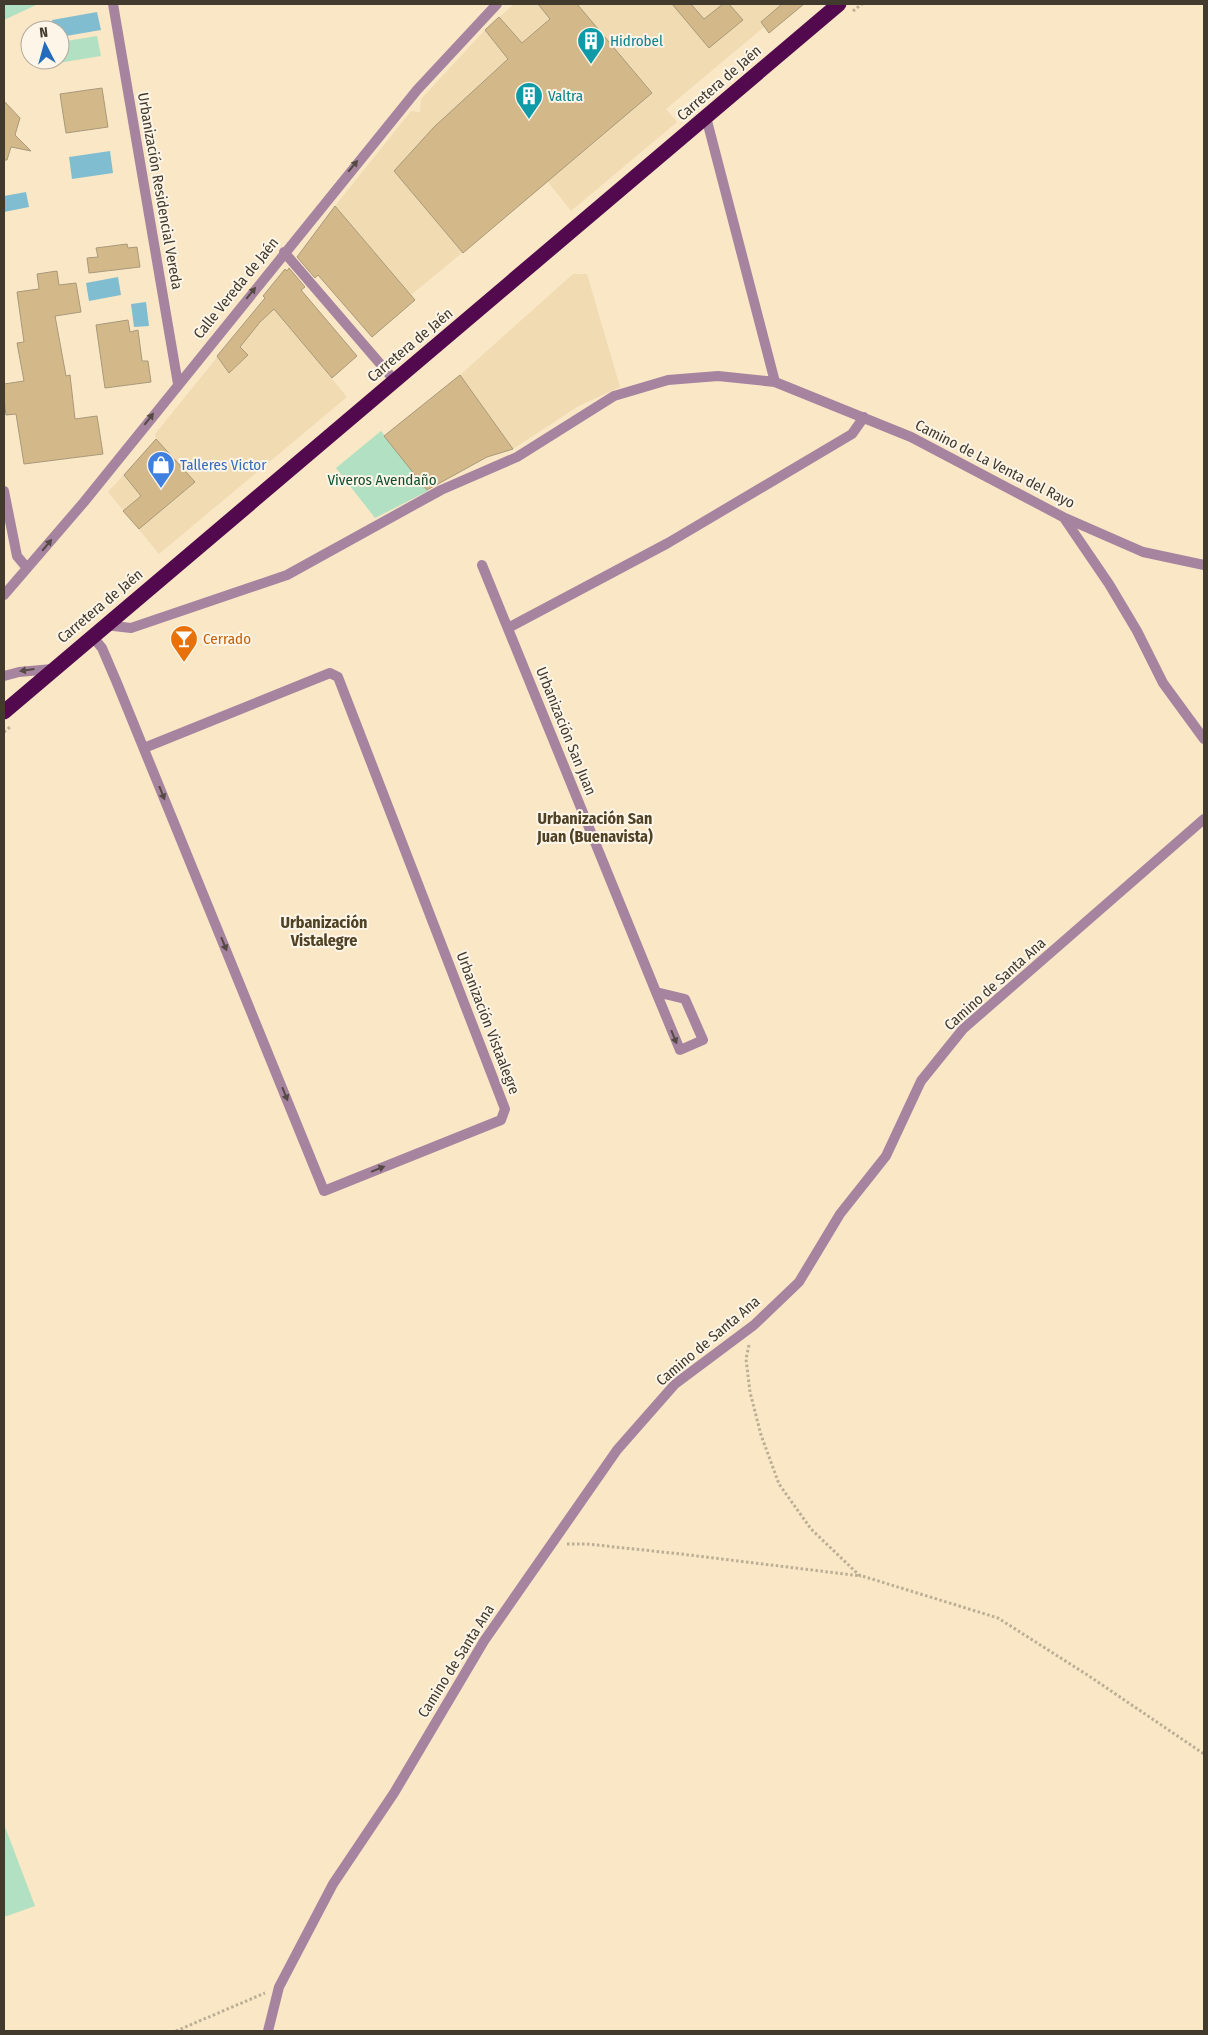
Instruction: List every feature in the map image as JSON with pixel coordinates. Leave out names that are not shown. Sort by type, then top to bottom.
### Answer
[{"type":"highway","name":"Carretera de Jaén","points":[[4,712],[52,669],[839,4]]},
{"type":"street","name":"Urbanización Residencial Vereda","points":[[113,4],[178,384]]},
{"type":"street","name":"Calle Vereda de Jaén","points":[[4,595],[84,502],[416,90],[497,4]]},
{"type":"street","points":[[706,117],[775,382]]},
{"type":"street","points":[[284,252],[395,381]]},
{"type":"street","name":"Camino de La Venta del Rayo","points":[[106,625],[131,628],[287,575],[433,495],[517,457],[614,396],[668,380],[718,376],[775,382],[911,436],[1064,517],[1143,552],[1204,564]]},
{"type":"street","points":[[508,628],[668,544],[852,434],[864,418]]},
{"type":"street","points":[[4,491],[17,556],[27,568]]},
{"type":"street","points":[[1064,517],[1109,584],[1137,631],[1163,683],[1204,739]]},
{"type":"street","name":"Urbanización San Juan","points":[[482,565],[656,992],[680,1050],[703,1040],[685,999],[656,992]]},
{"type":"street","name":"Urbanización Vistaalegre","points":[[92,636],[102,648],[144,748],[324,1191],[501,1120],[505,1109],[338,677],[330,673],[144,748]]},
{"type":"street","points":[[4,676],[19,672],[52,669]]},
{"type":"street","name":"Camino de Santa Ana","points":[[268,2031],[279,1987],[333,1884],[394,1793],[484,1641],[617,1450],[676,1384],[754,1325],[799,1282],[840,1214],[886,1156],[921,1080],[963,1029],[1204,819]]},
{"type":"path","points":[[754,1325],[746,1359],[750,1392],[761,1435],[779,1484],[812,1529],[859,1575],[998,1618],[1089,1676],[1204,1754]]},
{"type":"path","points":[[551,1544],[587,1544],[865,1577]]},
{"type":"path","points":[[176,2031],[279,1987]]},
{"type":"shaded area","points":[[514,4],[804,4],[769,33],[764,27],[666,109],[677,122],[571,211],[548,182],[411,295],[335,206],[411,111],[420,112],[421,99],[485,30]]},
{"type":"shaded area","points":[[573,274],[587,274],[620,387],[577,407],[513,449],[460,375]]},
{"type":"shaded area","points":[[265,298],[347,397],[159,554],[108,492],[156,439],[155,434]]},
{"type":"green space","points":[[4,4],[36,4],[36,5],[4,20]]},
{"type":"green space","points":[[97,36],[101,56],[70,61],[70,40]]},
{"type":"green space","name":"Viveros Avendaño","points":[[381,431],[428,491],[375,518],[336,468]]},
{"type":"green space","points":[[4,1824],[35,1906],[4,1917]]},
{"type":"water","points":[[97,12],[101,30],[70,35],[70,20],[52,20]]},
{"type":"water","points":[[110,151],[113,173],[72,179],[69,157]]},
{"type":"water","points":[[26,192],[29,207],[4,212],[4,196]]},
{"type":"water","points":[[118,277],[121,295],[89,301],[86,283]]},
{"type":"water","points":[[146,302],[149,326],[134,327],[131,304]]},
{"type":"building","points":[[538,4],[577,4],[652,93],[463,253],[394,171],[434,127],[508,59],[485,30],[499,17],[522,43],[550,19]]},
{"type":"building","points":[[672,4],[691,4],[704,19],[723,4],[729,4],[743,20],[709,48]]},
{"type":"building","points":[[782,4],[804,4],[769,33],[761,22]]},
{"type":"building","points":[[102,88],[108,127],[66,133],[60,94]]},
{"type":"building","points":[[4,101],[20,118],[15,135],[31,151],[11,147],[7,160],[4,160]]},
{"type":"building","points":[[335,206],[415,300],[372,337],[318,275],[315,278],[297,257]]},
{"type":"building","points":[[127,244],[128,248],[137,247],[140,267],[89,273],[87,258],[98,257],[96,248]]},
{"type":"building","points":[[289,268],[305,287],[301,290],[357,356],[332,378],[274,309],[260,322],[240,347],[248,355],[229,373],[217,356],[265,298],[263,296],[285,269],[287,271]]},
{"type":"building","points":[[57,271],[59,285],[76,283],[81,312],[55,316],[66,376],[70,375],[75,419],[97,416],[103,454],[24,464],[16,414],[6,415],[4,400],[4,384],[24,381],[17,343],[24,342],[17,292],[39,289],[37,274]]},
{"type":"building","points":[[128,320],[130,332],[138,330],[142,361],[148,361],[151,382],[105,388],[96,325]]},
{"type":"building","points":[[460,375],[513,449],[487,457],[427,490],[384,436]]},
{"type":"building","name":"Talleres Victor","points":[[156,439],[195,482],[139,529],[123,511],[141,496],[124,475]]},
{"type":"place","name":"Hidrobel","points":[[591,65]]},
{"type":"place","name":"Valtra","points":[[529,120]]},
{"type":"place","name":"Talleres Victor","points":[[161,489]]},
{"type":"place","name":"Cerrado","points":[[184,663]]},
{"type":"district","name":"Urbanización San Juan (Buenavista)","points":[[595,827]]},
{"type":"district","name":"Urbanización Vistalegre","points":[[324,931]]}]
